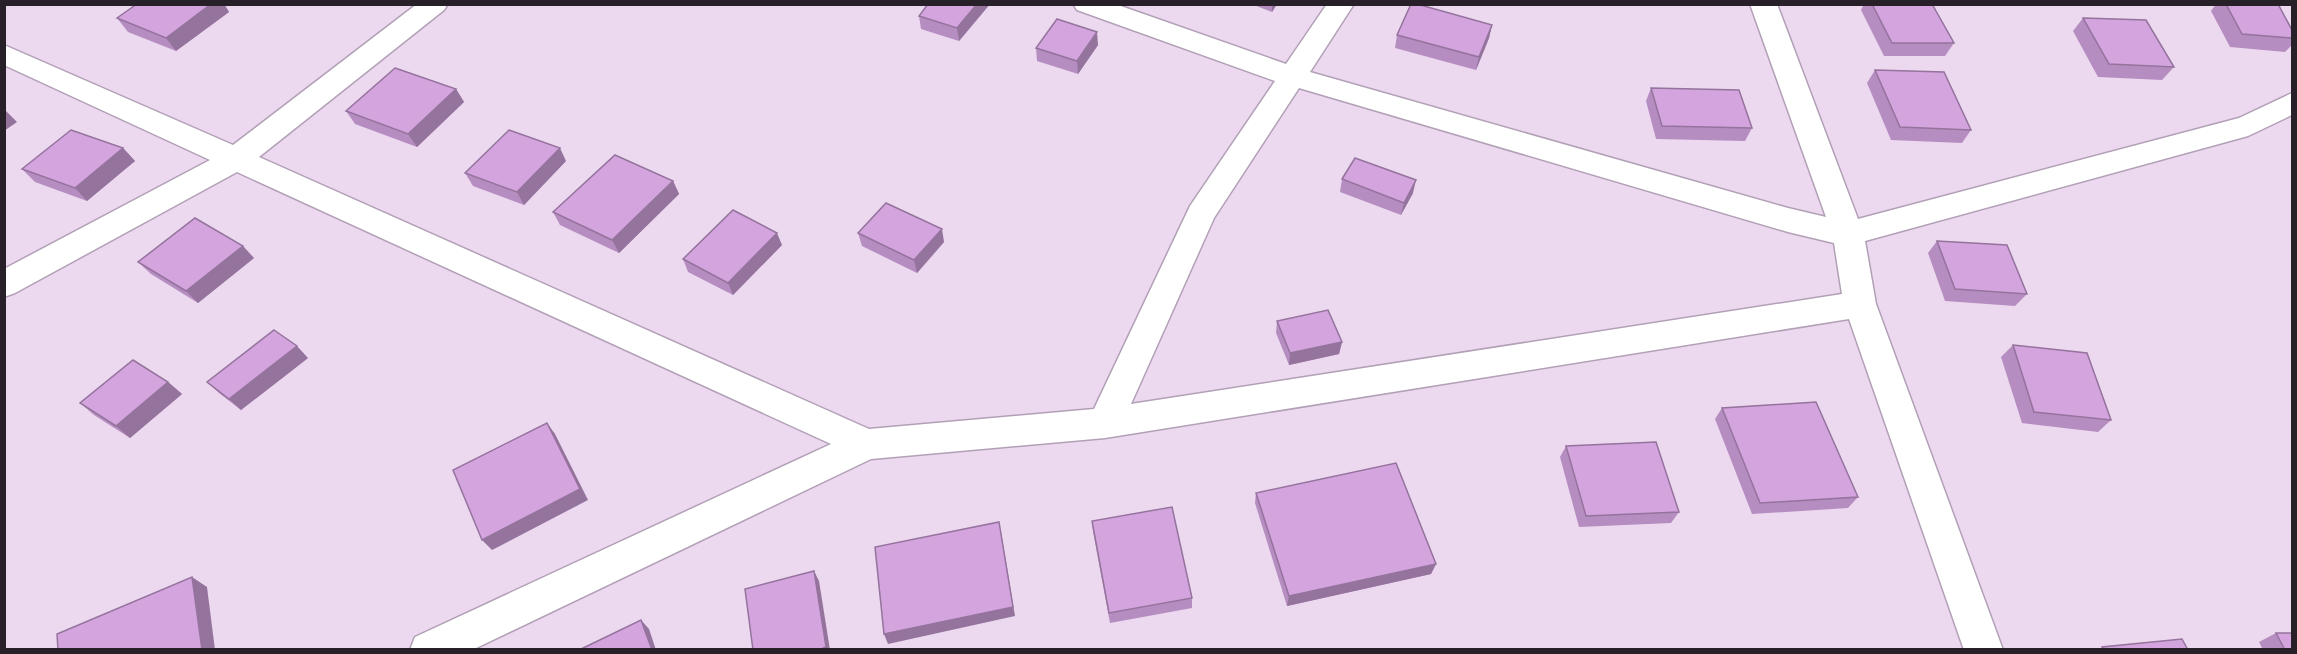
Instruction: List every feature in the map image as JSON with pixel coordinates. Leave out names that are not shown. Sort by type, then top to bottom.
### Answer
[{"type":"street","points":[[4,284],[236,159],[435,4]]},
{"type":"street","points":[[1086,4],[1294,77],[1788,220],[1848,234],[2248,126],[2292,103]]},
{"type":"street","points":[[1105,423],[1201,214],[1341,4]]},
{"type":"street","points":[[1763,4],[1848,234],[1860,304],[1984,650]]},
{"type":"street","points":[[4,54],[867,444]]},
{"type":"street","points":[[429,650],[867,444],[1105,423],[1860,304]]},
{"type":"building","points":[[137,4],[211,4],[166,38],[117,18]]},
{"type":"building","points":[[928,4],[977,4],[957,28],[919,16]]},
{"type":"building","points":[[1411,4],[1492,25],[1479,57],[1397,35]]},
{"type":"building","points":[[1872,4],[1932,4],[1954,43],[1892,43]]},
{"type":"building","points":[[2226,4],[2278,4],[2292,30],[2292,38],[2242,34]]},
{"type":"building","points":[[2083,18],[2146,20],[2174,67],[2109,64]]},
{"type":"building","points":[[1057,19],[1097,32],[1077,61],[1036,48]]},
{"type":"building","points":[[395,68],[456,89],[408,134],[346,111]]},
{"type":"building","points":[[1875,70],[1944,72],[1971,130],[1900,127]]},
{"type":"building","points":[[1651,88],[1739,90],[1752,128],[1662,126]]},
{"type":"building","points":[[71,130],[123,148],[75,188],[22,169]]},
{"type":"building","points":[[509,130],[560,148],[517,192],[465,173]]},
{"type":"building","points":[[615,155],[673,181],[612,240],[553,212]]},
{"type":"building","points":[[1355,158],[1416,180],[1404,203],[1342,179]]},
{"type":"building","points":[[886,203],[942,229],[914,260],[858,233]]},
{"type":"building","points":[[733,210],[777,233],[728,283],[683,259]]},
{"type":"building","points":[[195,218],[243,246],[186,291],[138,262]]},
{"type":"building","points":[[1937,241],[2007,245],[2027,294],[1955,289]]},
{"type":"building","points":[[1328,310],[1342,342],[1290,353],[1277,321]]},
{"type":"building","points":[[274,330],[297,346],[229,399],[207,382]]},
{"type":"building","points":[[2013,345],[2087,353],[2111,420],[2034,412]]},
{"type":"building","points":[[133,360],[168,382],[116,426],[80,403]]},
{"type":"building","points":[[1816,402],[1858,497],[1760,503],[1722,408]]},
{"type":"building","points":[[547,423],[580,489],[482,540],[453,470]]},
{"type":"building","points":[[1656,442],[1679,512],[1586,516],[1566,446]]},
{"type":"building","points":[[1396,463],[1436,564],[1289,596],[1256,493]]},
{"type":"building","points":[[1172,507],[1192,598],[1109,613],[1092,521]]},
{"type":"building","points":[[999,522],[1013,607],[884,634],[875,547]]},
{"type":"building","points":[[814,571],[826,647],[819,650],[753,650],[745,589]]},
{"type":"building","points":[[192,577],[202,650],[58,650],[57,634]]},
{"type":"building","points":[[641,620],[652,650],[579,650]]},
{"type":"building","points":[[2276,633],[2292,633],[2292,650],[2285,650]]},
{"type":"building","points":[[2182,639],[2188,650],[2103,650],[2102,647]]}]
